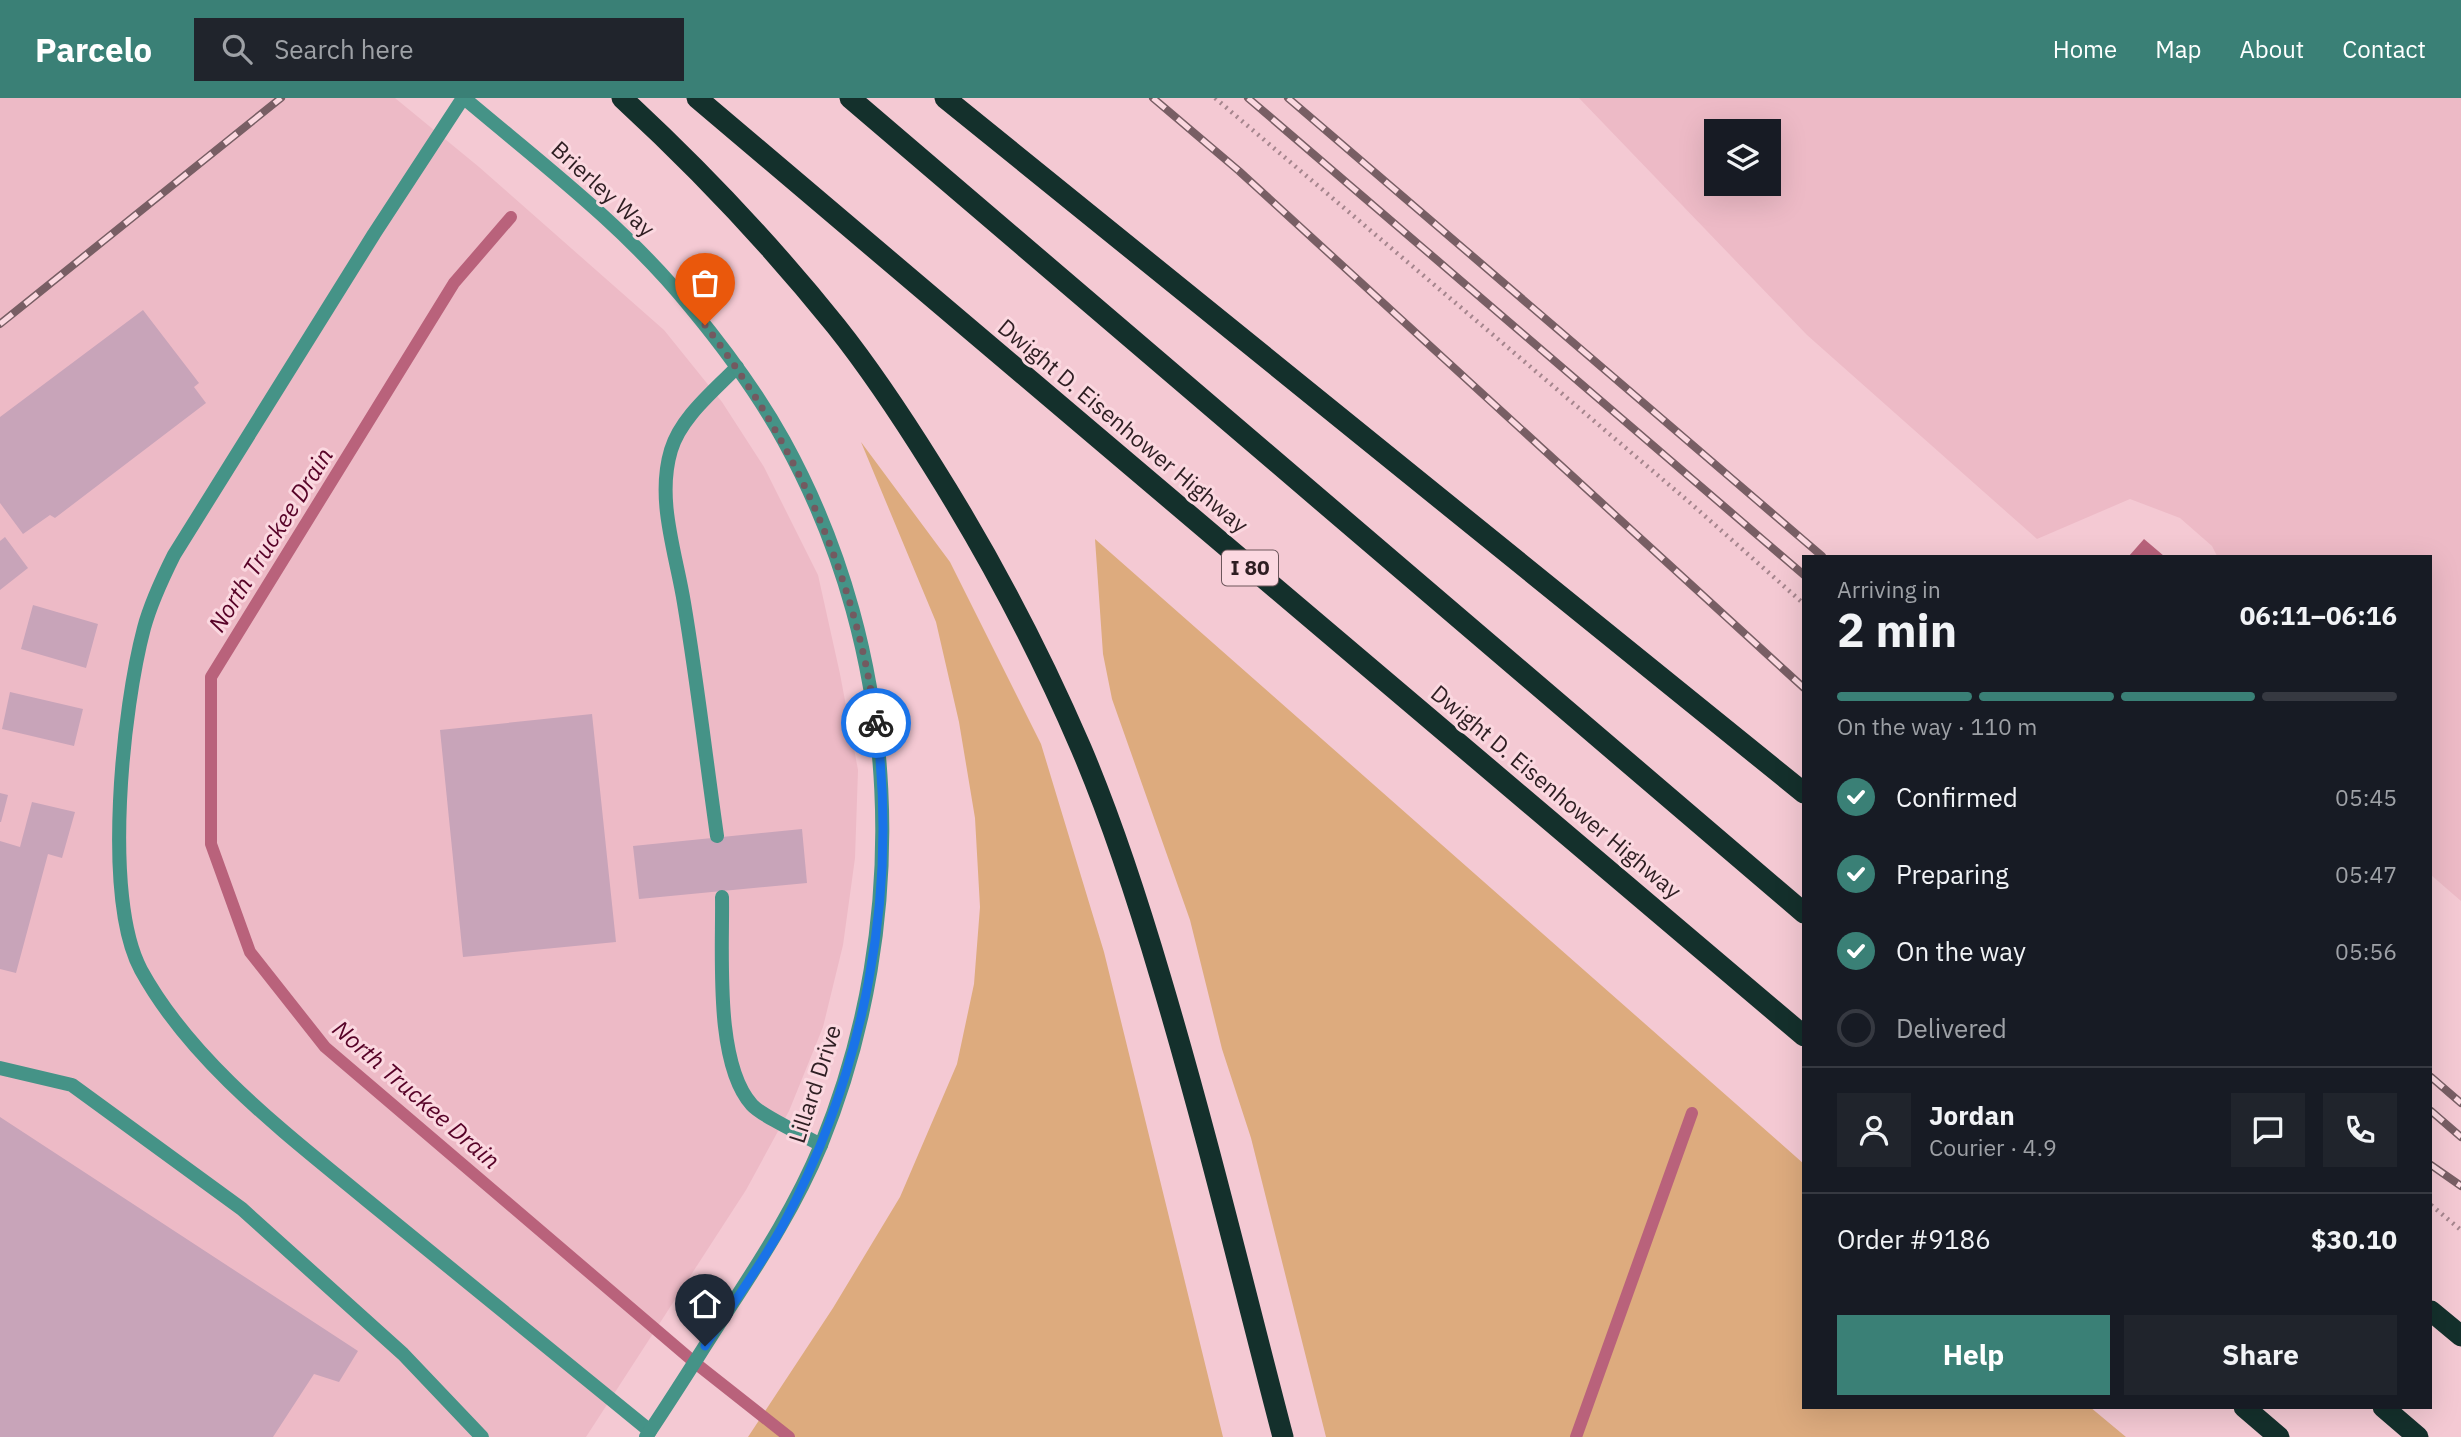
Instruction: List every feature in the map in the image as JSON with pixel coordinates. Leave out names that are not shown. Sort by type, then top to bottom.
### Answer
[{"type":"highway","points":[[622,98],[754,229],[837,327],[900,414],[967,522],[1025,625],[1083,751],[1136,895],[1182,1048],[1283,1437]]},
{"type":"highway","name":"Dwight D. Eisenhower Highway","points":[[697,98],[1802,1034]]},
{"type":"highway","points":[[850,98],[1802,911]]},
{"type":"highway","points":[[945,98],[1802,791]]},
{"type":"highway","points":[[2432,1312],[2461,1336]]},
{"type":"highway","points":[[2246,1409],[2279,1437]]},
{"type":"highway","points":[[2386,1409],[2418,1437]]},
{"type":"street","name":"Brierley Way","points":[[463,98],[641,253],[689,304],[737,367],[784,442],[828,537],[855,621],[873,701]]},
{"type":"street","points":[[463,98],[374,234],[231,463],[174,555],[156,592],[132,677],[121,776],[120,873],[125,925],[140,968],[170,1016],[205,1057],[267,1116],[648,1434]]},
{"type":"street","points":[[717,836],[684,600],[669,529],[666,480],[671,449],[688,418],[737,367]]},
{"type":"street","name":"Lillard Drive","points":[[648,1434],[782,1227],[821,1145],[853,1051],[875,953],[883,854],[879,748],[873,701]]},
{"type":"street","points":[[722,897],[724,1030],[731,1065],[744,1094],[754,1107],[821,1145]]},
{"type":"street","points":[[0,1068],[72,1085],[242,1209],[403,1354],[482,1437]]},
{"type":"path","points":[[1215,98],[1667,483],[1802,602]]},
{"type":"path","points":[[2432,1206],[2461,1230]]},
{"type":"shaded area","points":[[0,98],[395,98],[479,167],[664,330],[722,402],[764,467],[818,575],[858,770],[855,858],[843,945],[823,1027],[789,1111],[746,1190],[586,1437],[0,1437]]},
{"type":"shaded area","points":[[1579,98],[2461,98],[2461,901],[2432,876],[2432,555],[2216,555],[2212,546],[2180,518],[2130,499],[2037,539],[1807,335]]},
{"type":"shaded area","points":[[861,442],[950,562],[1041,744],[1104,952],[1223,1437],[748,1437],[833,1308],[900,1197],[957,1064],[974,984],[980,907],[975,818],[959,722],[936,622]]},
{"type":"shaded area","points":[[1095,539],[1802,1162],[1802,1409],[2092,1409],[2126,1437],[1326,1437],[1251,1138],[1222,1049],[1190,920],[1112,699],[1103,654]]},
{"type":"shaded area","points":[[2144,539],[2163,555],[2130,555]]},
{"type":"building","points":[[143,310],[199,383],[194,387],[206,403],[55,518],[50,515],[23,534],[0,503],[0,417]]},
{"type":"building","points":[[5,537],[28,568],[0,590],[0,541]]},
{"type":"building","points":[[33,605],[98,624],[86,668],[21,649]]},
{"type":"building","points":[[10,692],[83,709],[74,746],[2,729]]},
{"type":"building","points":[[592,714],[616,942],[463,957],[440,730]]},
{"type":"building","points":[[0,793],[8,795],[1,822],[0,822]]},
{"type":"building","points":[[32,802],[75,812],[62,858],[48,854],[16,973],[0,969],[0,841],[20,847]]},
{"type":"building","points":[[802,829],[807,883],[639,899],[633,846]]},
{"type":"building","points":[[0,1117],[358,1351],[339,1382],[314,1374],[273,1437],[0,1437]]},
{"type":"waterway","name":"North Truckee Drain","points":[[511,217],[454,283],[211,677],[211,844],[250,952],[325,1047],[694,1362],[789,1437]]},
{"type":"waterway","points":[[1576,1437],[1692,1113]]},
{"type":"railway","points":[[0,324],[281,98]]},
{"type":"railway","points":[[1153,98],[1239,171],[1802,686]]},
{"type":"railway","points":[[1248,98],[1802,573]]},
{"type":"railway","points":[[1288,98],[1821,555]]},
{"type":"railway","points":[[2432,1078],[2461,1103]]},
{"type":"railway","points":[[2432,1112],[2461,1137]]},
{"type":"railway","points":[[2432,1166],[2461,1186]]},
{"type":"way so far","points":[[705,325],[737,367],[784,442],[828,537],[855,621],[876,723]]},
{"type":"route","points":[[705,1346],[782,1227],[821,1145],[853,1051],[875,953],[883,854],[876,723]]}]
